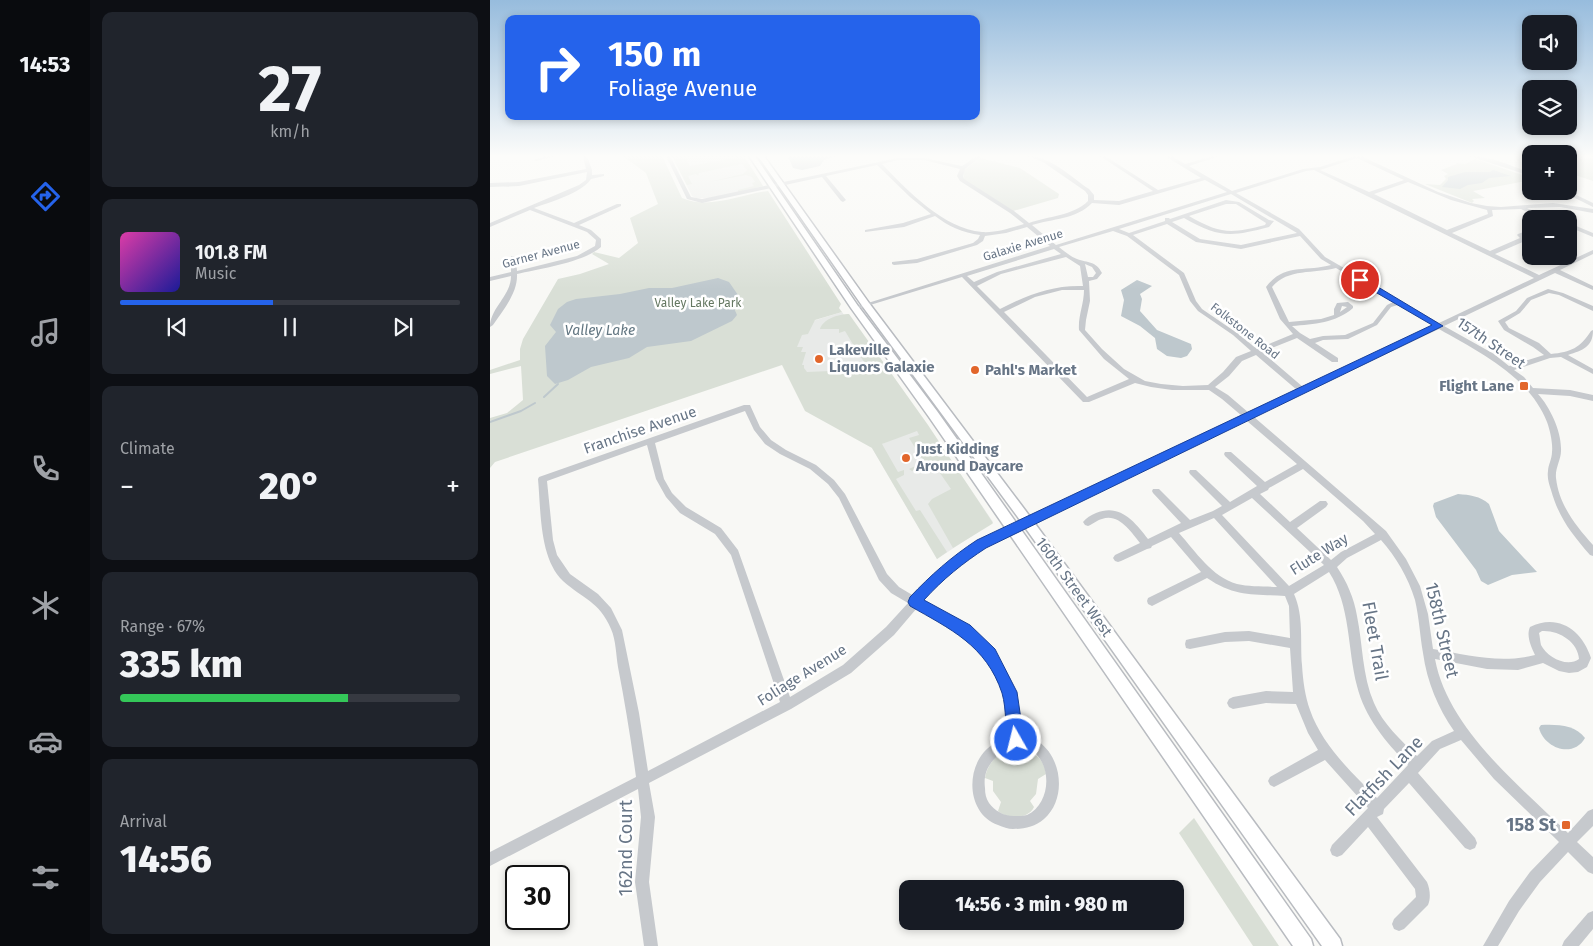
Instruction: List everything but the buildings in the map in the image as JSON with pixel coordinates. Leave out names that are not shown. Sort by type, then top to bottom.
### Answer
[{"type":"main road","name":"160th Street West","points":[[786,200],[1304,946]]},
{"type":"main road","name":"160th Street West","points":[[860,306],[1027,522],[1333,946]]},
{"type":"street","points":[[490,225],[551,200]]},
{"type":"street","points":[[915,200],[962,230],[983,234],[998,233],[1077,212],[1086,208],[1091,201],[1118,203],[1128,200]]},
{"type":"street","points":[[993,200],[1029,224],[1055,247],[1083,265],[1086,284],[1086,304],[1081,319],[1082,330],[1126,374],[1135,380],[1146,384],[1192,389],[1210,387],[1226,374],[1239,359],[1298,335]]},
{"type":"street","name":"Galaxie Avenue","points":[[860,306],[1208,200]]},
{"type":"street","name":"157th Street","points":[[1243,200],[1272,220],[1302,234],[1317,253],[1336,266],[1509,369],[1533,391],[1548,415],[1556,437],[1557,451],[1552,471],[1556,498],[1573,529],[1593,552]]},
{"type":"street","points":[[1381,200],[1539,278]]},
{"type":"street","points":[[1458,200],[1489,208],[1523,208],[1543,204],[1593,211]]},
{"type":"street","points":[[1568,206],[1579,203],[1577,200]]},
{"type":"street","points":[[1581,200],[1593,205]]},
{"type":"street","points":[[1129,236],[1184,216],[1232,202],[1272,220],[1267,226],[1240,233],[1220,233],[1209,231],[1184,216]]},
{"type":"street","points":[[575,226],[619,205]]},
{"type":"street","points":[[1446,233],[1491,215],[1489,208]]},
{"type":"street","points":[[1523,208],[1527,210]]},
{"type":"street","points":[[531,209],[596,236],[600,243],[596,249]]},
{"type":"street","points":[[867,231],[904,225],[936,214]]},
{"type":"street","points":[[1162,214],[1168,222],[1198,241],[1240,247],[1302,234]]},
{"type":"street","points":[[1577,228],[1593,235]]},
{"type":"street","name":"Folkstone Road","points":[[1114,229],[1129,236],[1182,274],[1193,301],[1200,310],[1256,352],[1302,390]]},
{"type":"street","points":[[894,264],[917,260],[975,244],[981,240],[983,234]]},
{"type":"street","points":[[1489,254],[1522,240]]},
{"type":"street","name":"Garner Avenue","points":[[490,279],[579,257],[596,249]]},
{"type":"street","name":"Foliage Avenue","points":[[490,859],[787,705],[846,669],[890,631],[937,577],[958,559],[982,544],[1593,252]]},
{"type":"street","points":[[973,285],[998,273],[1066,255]]},
{"type":"street","points":[[491,323],[511,291],[514,273],[513,257]]},
{"type":"street","points":[[1000,311],[1047,290],[1086,284],[1099,274],[1098,268],[1092,263],[1078,261]]},
{"type":"street","points":[[1335,360],[1298,335],[1287,324],[1278,311],[1269,287],[1271,282],[1288,273],[1299,270],[1326,270],[1336,266]]},
{"type":"street","points":[[1554,270],[1593,288]]},
{"type":"street","points":[[963,275],[1086,400],[1135,380]]},
{"type":"street","points":[[1549,356],[1536,345],[1506,329],[1501,321],[1518,312],[1529,299],[1548,291],[1561,294],[1593,310]]},
{"type":"street","points":[[1308,342],[1323,338],[1346,337],[1375,324],[1389,306],[1399,302]]},
{"type":"street","points":[[1287,324],[1329,319],[1338,316]]},
{"type":"street","points":[[1509,369],[1549,356],[1562,355],[1576,350],[1586,344],[1593,332]]},
{"type":"street","points":[[1562,355],[1593,372]]},
{"type":"street","points":[[1210,387],[1246,417]]},
{"type":"street","points":[[1533,391],[1570,393],[1593,398]]},
{"type":"street","name":"Franchise Avenue","points":[[542,479],[747,407],[756,428],[768,442],[813,467],[831,482],[842,496],[883,577],[895,590],[915,602]]},
{"type":"street","name":"158th Street","points":[[1246,417],[1382,534],[1401,557],[1417,589],[1430,664],[1439,694],[1462,734],[1494,770],[1593,868]]},
{"type":"street","points":[[650,441],[660,479],[669,496],[682,510],[718,531],[735,553],[787,705]]},
{"type":"street","points":[[1228,454],[1265,488]]},
{"type":"street","points":[[1118,558],[1188,524],[1216,514],[1303,465]]},
{"type":"street","points":[[1193,472],[1229,507]]},
{"type":"street","name":"162nd Court","points":[[542,479],[548,540],[552,556],[566,577],[594,597],[607,611],[617,630],[644,780],[648,817],[642,882],[651,946]]},
{"type":"street","points":[[1156,491],[1188,524]]},
{"type":"street","name":"Fleet Trail","points":[[1254,494],[1291,527],[1330,566],[1340,579],[1350,604],[1360,672],[1370,706],[1381,726],[1470,843]]},
{"type":"street","points":[[1291,527],[1323,504]]},
{"type":"street","points":[[1088,522],[1106,514],[1117,514],[1148,545]]},
{"type":"street","points":[[1216,514],[1288,592],[1294,606],[1300,698],[1307,716],[1326,753],[1373,814],[1422,887],[1423,900],[1399,924]]},
{"type":"street","name":"Flute Way","points":[[1173,532],[1208,573],[1223,583],[1239,589],[1288,592],[1344,555],[1382,534]]},
{"type":"street","points":[[1152,601],[1208,573]]},
{"type":"street","points":[[915,602],[965,630],[990,654],[1009,692],[1016,740]]},
{"type":"street","points":[[1428,653],[1487,664],[1518,665],[1544,658],[1559,666],[1573,669],[1583,663],[1585,658],[1579,643],[1571,635],[1548,626],[1540,626],[1534,630],[1534,640],[1536,648],[1544,658]]},
{"type":"street","points":[[1190,644],[1224,637],[1249,636],[1296,644]]},
{"type":"street","points":[[1233,703],[1266,697],[1300,698]]},
{"type":"street","name":"Flatfish Lane","points":[[1337,850],[1436,745],[1462,734]]},
{"type":"street","points":[[1016,740],[1031,743],[1040,749],[1048,759],[1054,785],[1049,801],[1038,815],[1029,820],[1011,823],[995,817],[985,807],[979,794],[978,783],[979,772],[984,759],[993,749],[1004,743],[1016,740]]},
{"type":"street","points":[[1274,781],[1326,753]]},
{"type":"street","points":[[1490,946],[1524,891],[1593,816]]},
{"type":"street","points":[[1568,946],[1593,918]]},
{"type":"shaded area","points":[[842,312],[883,374],[799,376],[777,332]]},
{"type":"shaded area","points":[[927,425],[993,522],[937,559],[872,448]]},
{"type":"green space","name":"Valley Lake Park","points":[[657,200],[714,202],[724,200],[774,200],[841,304],[839,308],[842,312],[815,320],[808,334],[802,335],[797,347],[803,347],[801,352],[806,352],[802,365],[804,365],[804,368],[807,372],[853,370],[867,372],[869,369],[858,353],[854,353],[857,351],[845,331],[839,333],[839,329],[820,329],[824,322],[849,314],[928,425],[993,523],[953,548],[928,504],[932,499],[951,489],[933,463],[912,471],[909,469],[924,462],[909,438],[919,435],[917,431],[882,444],[898,472],[904,470],[904,475],[896,479],[916,511],[920,510],[947,552],[937,559],[872,448],[805,411],[782,365],[495,462],[490,468],[490,418],[507,413],[523,400],[521,366],[490,374],[490,370],[520,360],[520,349],[523,339],[558,279],[609,264],[592,254],[594,252],[619,258],[638,243],[630,218],[658,204]]},
{"type":"green space","points":[[996,200],[1051,200],[1013,211]]},
{"type":"green space","points":[[1012,748],[1030,751],[1035,754],[1042,762],[1046,774],[1038,779],[1036,794],[1030,801],[1034,807],[1027,814],[1017,817],[1007,816],[998,811],[1001,802],[993,791],[993,781],[985,778],[988,768],[994,759],[1002,752]]},
{"type":"green space","points":[[1194,818],[1279,946],[1253,946],[1179,833]]},
{"type":"water","name":"Valley Lake","points":[[718,278],[729,282],[738,295],[733,306],[737,315],[732,321],[691,341],[647,347],[629,358],[591,367],[568,380],[555,384],[547,376],[545,346],[556,332],[550,325],[558,309],[567,302],[649,288],[672,288]]},
{"type":"water","points":[[1137,280],[1152,286],[1140,294],[1142,299],[1140,311],[1157,330],[1191,344],[1192,349],[1187,356],[1181,358],[1167,356],[1157,349],[1155,338],[1140,326],[1121,316],[1124,300],[1121,290]]},
{"type":"water","points":[[1458,494],[1471,495],[1486,501],[1489,504],[1499,531],[1537,572],[1512,575],[1488,585],[1481,581],[1476,570],[1436,517],[1433,506],[1434,503]]},
{"type":"water","points":[[1541,725],[1559,725],[1571,728],[1585,738],[1573,748],[1559,748],[1547,741],[1542,735],[1539,728]]},
{"type":"waterway","points":[[544,397],[558,384]]},
{"type":"waterway","points":[[490,422],[521,411],[535,403]]},
{"type":"place","name":"Lakeville Liquors Galaxie","points":[[819,359]]},
{"type":"place","name":"Pahl's Market","points":[[975,370]]},
{"type":"place","name":"Flight Lane","points":[[1524,386]]},
{"type":"place","name":"Just Kidding Around Daycare","points":[[906,458]]},
{"type":"place","name":"158 St","points":[[1566,825]]},
{"type":"route","points":[[1016,740],[1009,692],[990,654],[965,630],[915,602],[937,577],[958,559],[982,544],[1439,326],[1360,280]]}]
